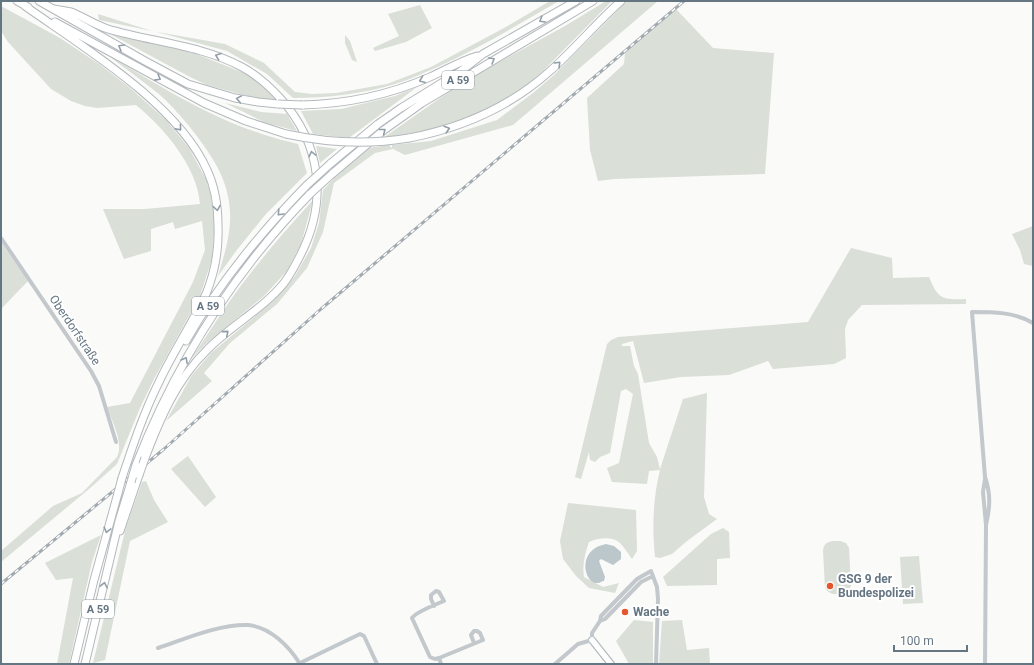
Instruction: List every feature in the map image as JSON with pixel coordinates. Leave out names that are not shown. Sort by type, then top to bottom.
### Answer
[{"type":"highway","points":[[17,1],[105,63],[161,108],[178,126],[197,152],[207,171],[214,191],[219,234],[218,252],[213,272],[206,293],[158,382],[144,413],[134,444]]},
{"type":"highway","points":[[39,1],[188,84],[234,98],[278,104],[302,105],[339,103],[398,90],[430,77],[464,60],[483,54]]},
{"type":"highway","name":"A 59","points":[[74,664],[94,580],[122,478],[134,444],[169,370],[210,302],[257,240],[307,185],[378,124],[460,71],[483,54],[576,1]]},
{"type":"highway","name":"A 59","points":[[85,664],[119,521],[136,465],[143,456],[147,439],[162,404],[198,337],[219,304],[250,261],[310,194],[384,130],[422,103],[593,1]]},
{"type":"highway","points":[[25,6],[204,103],[240,119],[286,134],[355,143],[382,142],[409,138],[448,129],[473,120],[497,108],[520,95],[552,70],[621,1]]},
{"type":"highway","points":[[54,9],[71,12],[108,29],[208,53],[243,67],[274,91],[292,112],[303,129],[310,146],[318,179],[318,194],[314,221],[306,245],[284,283],[270,297],[207,349],[178,386],[149,447],[143,456],[123,522],[111,553]]},
{"type":"street","name":"Oberdorfstraße","points":[[1,238],[91,371],[99,386],[116,442]]},
{"type":"street","points":[[985,664],[986,525],[983,496],[985,477],[972,312],[1006,313],[1018,316],[1033,324]]},
{"type":"street","points":[[625,595],[637,579],[652,571],[657,587],[658,599],[656,664]]},
{"type":"street","points":[[611,664],[592,640],[592,631],[600,621],[601,616],[641,582],[653,576]]},
{"type":"street","points":[[434,606],[414,615],[412,618],[430,657],[435,659],[474,643]]},
{"type":"street","points":[[158,648],[228,627],[248,625],[264,630],[276,637],[286,646],[300,663],[360,634],[364,636],[377,664]]},
{"type":"street","points":[[555,664],[578,644],[592,640]]},
{"type":"street","points":[[438,658],[441,664]]},
{"type":"shaded area","points":[[550,1],[559,1],[473,50],[414,77],[395,84],[370,90],[344,95],[319,97],[293,98],[267,74],[227,51],[153,31],[225,44],[264,63],[295,92],[312,94],[336,93],[387,84],[431,67],[504,28]]},
{"type":"shaded area","points":[[606,1],[612,1],[543,71],[527,85],[487,110],[429,130],[383,138],[463,82],[565,26]]},
{"type":"shaded area","points":[[627,1],[658,1],[513,125],[405,155],[393,149],[375,153],[334,183],[323,232],[307,268],[277,304],[230,343],[204,373],[212,381],[166,421],[192,375],[211,353],[272,302],[295,276],[311,248],[319,223],[323,190],[348,164],[368,148],[389,145],[392,148],[392,145],[431,141],[497,120],[554,75]]},
{"type":"shaded area","points":[[420,5],[432,28],[406,42],[375,51],[373,48],[399,36],[388,14]]},
{"type":"shaded area","points":[[1,6],[60,38],[99,64],[129,87],[166,120],[189,148],[207,181],[215,223],[212,259],[200,296],[154,379],[140,408],[117,464],[1,562],[1,551],[53,506],[82,493],[117,457],[119,451],[118,439],[107,407],[130,403],[193,282],[205,250],[202,221],[175,229],[173,222],[151,229],[151,251],[124,259],[103,209],[145,209],[200,204],[198,190],[193,176],[186,162],[168,136],[136,105],[97,108],[85,106],[71,101],[51,89],[8,42],[1,31]]},
{"type":"shaded area","points":[[676,9],[713,48],[774,53],[765,174],[614,179],[598,181],[590,150],[587,98],[624,64],[625,53]]},
{"type":"shaded area","points":[[98,14],[152,31],[99,20]]},
{"type":"shaded area","points":[[110,34],[130,37],[194,53],[249,75],[268,90],[277,100],[255,98],[207,85]]},
{"type":"shaded area","points":[[345,35],[350,41],[357,62],[352,60],[345,43]]},
{"type":"shaded area","points":[[106,54],[202,109],[242,127],[298,144],[307,173],[266,214],[218,276],[227,243],[230,217],[224,182],[217,167],[193,131],[164,98]]},
{"type":"shaded area","points":[[417,87],[349,138],[313,134],[301,111],[341,109],[395,96]]},
{"type":"shaded area","points":[[225,103],[261,112],[287,114],[297,131],[266,123]]},
{"type":"shaded area","points":[[316,146],[337,149],[320,163]]},
{"type":"shaded area","points":[[313,200],[301,244],[287,271],[264,296],[207,343],[191,359],[247,278],[279,238]]},
{"type":"shaded area","points":[[1033,226],[1033,266],[1024,264],[1020,250],[1012,234]]},
{"type":"shaded area","points":[[1,242],[28,281],[2,308],[1,307]]},
{"type":"shaded area","points":[[851,248],[892,258],[893,278],[929,277],[935,290],[942,297],[951,299],[966,299],[966,304],[862,305],[848,320],[845,329],[846,358],[834,364],[773,369],[768,361],[729,375],[681,377],[644,383],[633,341],[622,344],[622,346],[630,346],[634,366],[638,374],[649,443],[657,457],[660,469],[683,399],[707,393],[704,497],[709,514],[717,519],[672,554],[660,558],[655,557],[654,513],[660,470],[649,471],[647,484],[612,482],[607,468],[619,463],[633,394],[626,389],[621,391],[610,453],[600,457],[595,462],[590,460],[589,452],[581,479],[575,477],[607,344],[611,340],[618,337],[808,322]]},
{"type":"shaded area","points":[[188,456],[216,497],[205,507],[171,469]]},
{"type":"shaded area","points":[[146,481],[154,500],[168,522],[130,541],[105,660],[93,663],[126,527],[142,482]]},
{"type":"shaded area","points":[[568,503],[636,510],[637,551],[632,559],[620,543],[613,539],[597,539],[589,542],[585,555],[583,568],[584,577],[603,587],[619,583],[615,593],[589,588],[576,576],[563,559],[560,541]]},
{"type":"shaded area","points":[[723,528],[729,532],[730,558],[717,559],[717,585],[667,586],[663,577],[711,534]]},
{"type":"shaded area","points":[[101,535],[92,562],[69,664],[57,664],[73,578],[56,580],[45,563]]},
{"type":"shaded area","points":[[832,541],[846,543],[849,548],[851,586],[847,593],[835,594],[827,591],[825,588],[823,550],[825,544]]},
{"type":"shaded area","points":[[606,544],[614,546],[621,552],[621,559],[613,565],[601,559],[599,561],[605,577],[604,581],[598,583],[593,582],[589,579],[587,573],[586,560],[596,547]]},
{"type":"shaded area","points":[[919,556],[923,603],[903,604],[900,557]]},
{"type":"shaded area","points":[[634,620],[653,622],[653,664],[629,664],[616,641]]},
{"type":"shaded area","points":[[682,620],[687,650],[709,648],[710,664],[659,664],[662,621]]},
{"type":"railway","points":[[1,584],[164,449],[321,309],[684,1]]},
{"type":"place","name":"GSG 9 der Bundespolizei","points":[[830,586]]},
{"type":"place","name":"Wache","points":[[625,612]]}]
